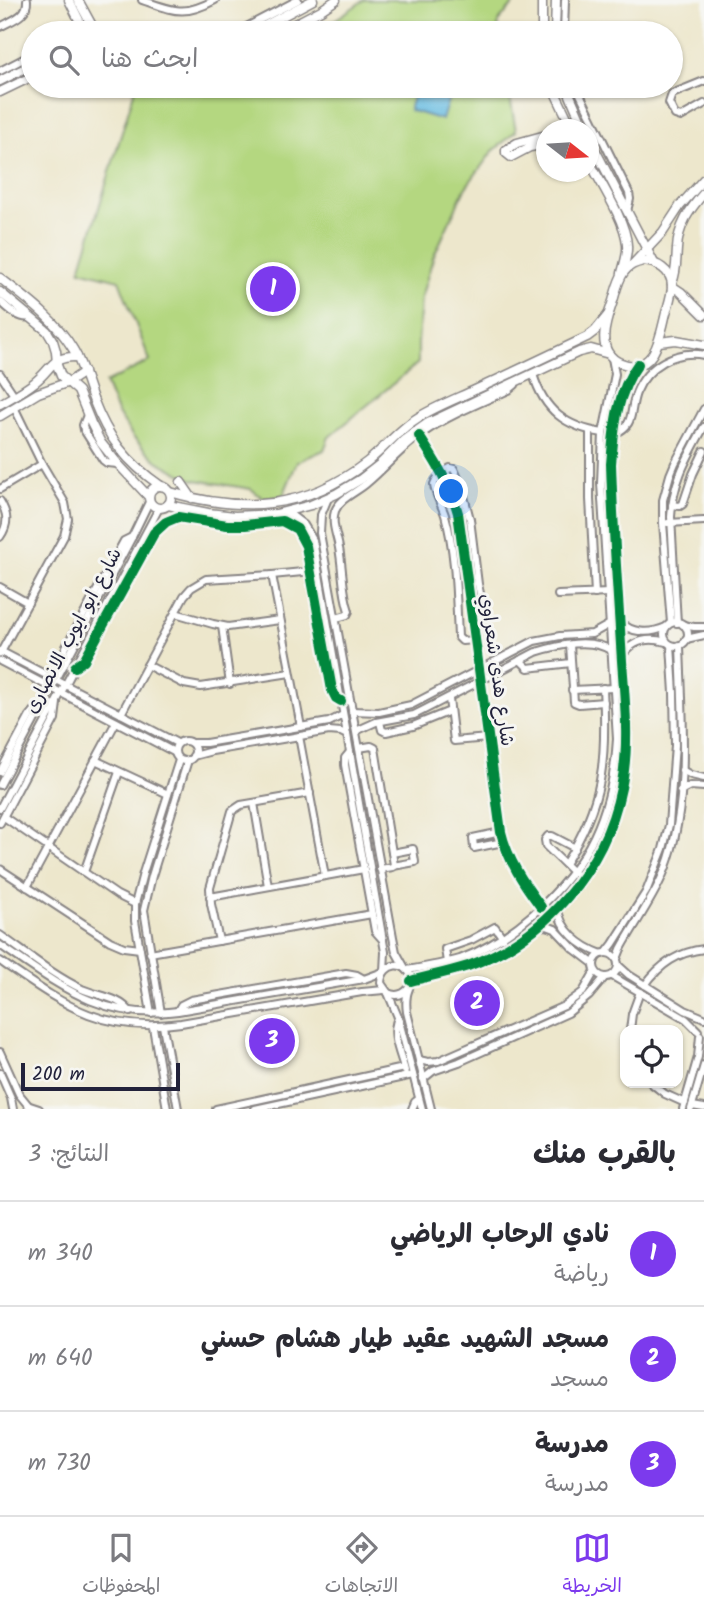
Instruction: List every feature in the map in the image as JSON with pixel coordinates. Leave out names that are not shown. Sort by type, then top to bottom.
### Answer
[{"type":"street","points":[[0,27],[24,13],[27,0]]},
{"type":"street","points":[[69,0],[79,21]]},
{"type":"street","points":[[78,0],[89,21]]},
{"type":"street","points":[[142,0],[173,10],[187,11],[215,0]]},
{"type":"street","points":[[257,21],[298,0]]},
{"type":"street","points":[[274,21],[313,0]]},
{"type":"street","points":[[300,21],[336,0]]},
{"type":"street","points":[[542,0],[542,21]]},
{"type":"street","points":[[555,21],[556,0]]},
{"type":"street","points":[[564,21],[565,0]]},
{"type":"street","points":[[0,71],[21,60]]},
{"type":"street","points":[[0,81],[21,70]]},
{"type":"street","points":[[683,90],[704,81]]},
{"type":"street","points":[[0,92],[21,82]]},
{"type":"street","points":[[558,98],[567,118]]},
{"type":"street","points":[[571,98],[580,119]]},
{"type":"street","points":[[582,98],[629,193],[630,205],[613,207]]},
{"type":"street","points":[[671,98],[669,103],[675,114],[681,117],[704,104]]},
{"type":"street","points":[[536,138],[517,143],[506,150],[506,153],[511,157],[536,146]]},
{"type":"street","points":[[599,155],[654,263]]},
{"type":"street","points":[[599,179],[624,228],[628,243],[620,280]]},
{"type":"street","points":[[0,945],[77,996],[130,1012],[160,1013],[364,978],[396,965],[406,969],[447,962],[503,938],[555,895],[574,873],[594,838],[610,792],[615,765],[617,726],[601,474],[603,433],[615,369],[604,335],[608,315],[623,273],[663,232],[680,206],[704,179]]},
{"type":"street","points":[[0,292],[47,331],[53,341],[61,376],[78,391],[101,443],[153,506],[235,516],[266,515],[287,512],[328,498],[374,472],[404,440],[428,423],[585,350],[597,349],[627,365],[638,364],[652,356],[659,342],[677,268],[682,225],[691,208],[704,194]]},
{"type":"street","points":[[633,264],[643,261],[654,263],[666,271],[672,285],[704,315]]},
{"type":"street","points":[[0,278],[48,317],[64,336],[84,372],[104,426],[115,444],[138,470],[170,492],[219,503],[276,503],[310,494],[334,483],[356,470],[419,417],[587,337],[608,315]]},
{"type":"street","points":[[0,301],[20,317],[31,317]]},
{"type":"street","points":[[659,342],[676,340],[704,345]]},
{"type":"street","points":[[614,435],[630,422],[638,389],[652,370],[678,356],[694,353],[704,355]]},
{"type":"street","points":[[0,404],[32,384],[57,360],[77,357]]},
{"type":"street","points":[[538,360],[542,369]]},
{"type":"street","points":[[0,961],[53,997],[83,1013],[122,1023],[153,1027],[369,991],[386,991],[397,995],[406,992],[410,985],[468,966],[496,953],[533,929],[558,907],[591,864],[610,827],[624,775],[626,725],[611,464],[618,408],[625,385],[638,364]]},
{"type":"street","points":[[0,416],[38,393],[69,382],[84,372]]},
{"type":"street","points":[[0,374],[14,395]]},
{"type":"street","points":[[533,374],[537,390],[554,411],[577,426],[603,433]]},
{"type":"street","points":[[335,618],[347,615],[349,611],[333,521],[338,505],[419,436],[439,423],[509,390],[519,380]]},
{"type":"street","points":[[613,382],[625,385]]},
{"type":"street","points":[[32,384],[38,393]]},
{"type":"street","points":[[14,407],[65,503],[67,528],[0,652],[177,743]]},
{"type":"street","points":[[674,625],[663,500],[670,475],[704,409]]},
{"type":"street","points":[[674,625],[672,505],[676,484],[704,427]]},
{"type":"street","points":[[590,431],[594,594]]},
{"type":"street","name":"شارع هدى شعراوي","points":[[419,436],[443,473],[455,499],[503,842],[516,870],[541,907]]},
{"type":"street","points":[[696,442],[704,446]]},
{"type":"street","points":[[672,505],[684,504],[693,474],[704,451]]},
{"type":"street","points":[[0,489],[42,464]]},
{"type":"street","points":[[472,620],[482,618],[484,612],[468,509],[458,477],[451,467],[436,480],[434,487],[446,518],[455,580],[458,637],[462,641],[474,640]]},
{"type":"street","points":[[181,482],[192,498]]},
{"type":"street","points":[[149,498],[152,490],[161,486]]},
{"type":"street","points":[[164,507],[172,499],[170,492]]},
{"type":"street","name":"شارع ابو ايوب الانصارى","points":[[0,785],[132,537],[149,498]]},
{"type":"street","points":[[328,498],[321,515],[321,538],[394,946],[406,969],[410,985],[407,1012],[431,1109]]},
{"type":"street","points":[[0,501],[7,518],[0,537]]},
{"type":"street","name":"شارع ابو ايوب الانصارى","points":[[0,808],[164,507]]},
{"type":"street","points":[[287,512],[304,525],[313,540],[385,952],[381,983],[398,1017],[410,1076],[422,1109]]},
{"type":"street","points":[[141,548],[161,526],[178,517],[227,524],[282,521],[293,525],[306,546],[332,690],[341,701]]},
{"type":"street","points":[[663,523],[704,521]]},
{"type":"street","points":[[591,530],[604,530]]},
{"type":"street","points":[[313,540],[321,538]]},
{"type":"street","points":[[462,542],[473,540]]},
{"type":"street","points":[[324,552],[339,549]]},
{"type":"street","points":[[121,714],[184,596],[191,588],[206,579],[318,570]]},
{"type":"street","points":[[272,575],[301,727]]},
{"type":"street","points":[[455,580],[467,578]]},
{"type":"street","points":[[0,587],[28,603]]},
{"type":"street","points":[[322,590],[330,587]]},
{"type":"street","points":[[558,595],[608,593]]},
{"type":"street","points":[[175,613],[222,626],[280,620]]},
{"type":"street","points":[[620,621],[635,631],[652,632],[674,625],[704,627]]},
{"type":"street","points":[[352,710],[388,711],[411,705],[529,644],[545,638],[592,634],[611,624]]},
{"type":"street","points":[[674,625],[687,630],[686,639]]},
{"type":"street","points":[[419,1060],[438,1061],[551,1013],[578,997],[588,985],[597,956],[604,953],[616,940],[646,892],[663,849],[668,825],[675,745],[674,693],[669,643],[664,633],[674,625]]},
{"type":"street","points":[[222,626],[230,684]]},
{"type":"street","points":[[635,631],[633,637],[636,642]]},
{"type":"street","points":[[423,1079],[433,1071],[568,1013],[617,972],[621,948],[662,878],[677,829],[683,734],[680,645],[686,639],[704,635]]},
{"type":"street","points":[[545,638],[548,648]]},
{"type":"street","points":[[622,657],[636,642],[653,639],[680,645]]},
{"type":"street","points":[[356,731],[370,724],[414,715],[548,648],[598,644],[612,651]]},
{"type":"street","points":[[570,645],[573,700],[576,704],[604,702]]},
{"type":"street","points":[[520,660],[528,668],[571,663]]},
{"type":"street","points":[[0,661],[174,752],[179,760],[135,904],[135,921],[151,1013]]},
{"type":"street","points":[[147,665],[192,686],[209,687],[290,674]]},
{"type":"street","points":[[565,864],[592,811],[598,791],[605,739],[603,688]]},
{"type":"street","points":[[572,690],[614,688]]},
{"type":"street","points":[[449,699],[455,742],[488,738]]},
{"type":"street","points":[[57,701],[55,719],[2,820],[135,904]]},
{"type":"street","points":[[0,772],[30,716],[41,709]]},
{"type":"street","points":[[380,722],[386,732],[413,726],[450,711]]},
{"type":"street","points":[[367,712],[366,719],[370,724]]},
{"type":"street","points":[[174,752],[177,743],[183,740],[193,744],[206,743],[335,721],[343,715]]},
{"type":"street","points":[[27,887],[116,722]]},
{"type":"street","points":[[617,726],[626,725]]},
{"type":"street","points":[[179,760],[207,752],[330,731],[341,732],[347,736]]},
{"type":"street","points":[[299,736],[325,876]]},
{"type":"street","points":[[160,1013],[144,920],[145,901],[195,750],[193,744]]},
{"type":"street","points":[[359,748],[374,747],[393,866]]},
{"type":"street","points":[[350,752],[345,758],[345,765],[375,931],[383,940]]},
{"type":"street","points":[[95,760],[168,794]]},
{"type":"street","points":[[603,764],[615,765]]},
{"type":"street","points":[[682,770],[704,778]]},
{"type":"street","points":[[84,872],[119,772]]},
{"type":"street","points":[[680,791],[690,786],[704,787]]},
{"type":"street","points":[[367,794],[382,791]]},
{"type":"street","points":[[219,941],[210,897],[211,880],[230,815],[237,807],[310,793]]},
{"type":"street","points":[[254,803],[268,886]]},
{"type":"street","points":[[501,832],[473,838],[474,848],[503,842]]},
{"type":"street","points":[[574,873],[545,845],[545,838],[552,836],[575,848]]},
{"type":"street","points":[[380,869],[415,862],[412,849],[392,853]]},
{"type":"street","points":[[0,869],[110,941],[124,947],[140,949]]},
{"type":"street","points":[[210,897],[364,869]]},
{"type":"street","points":[[558,907],[560,919],[569,932],[584,945],[612,955],[645,985],[704,1019],[699,1025],[701,1035],[688,1107]]},
{"type":"street","points":[[150,953],[372,914]]},
{"type":"street","points":[[533,929],[543,926],[553,928],[594,967],[599,976],[608,977],[640,992],[689,1021],[701,1035]]},
{"type":"street","points":[[447,962],[445,949],[471,940],[495,927],[503,938]]},
{"type":"street","points":[[0,935],[71,984],[122,1003],[130,1012]]},
{"type":"street","points":[[645,985],[667,962],[683,954],[704,949]]},
{"type":"street","points":[[631,1025],[640,992]]},
{"type":"street","points":[[398,1017],[394,1029],[404,1068],[410,1076]]},
{"type":"street","points":[[163,1026],[178,1109]]},
{"type":"street","points":[[153,1027],[167,1109]]},
{"type":"street","points":[[0,1052],[19,1094],[30,1107]]},
{"type":"street","points":[[688,1107],[704,1065]]},
{"type":"street","points":[[216,1109],[404,1068]]},
{"type":"street","points":[[0,1073],[13,1109],[20,1104],[39,1109]]},
{"type":"street","points":[[255,1109],[410,1076]]},
{"type":"street","points":[[657,1088],[688,1107],[704,1108]]},
{"type":"street","points":[[412,1109],[419,1099]]},
{"type":"green space","points":[[364,0],[517,0],[499,21],[333,21]]},
{"type":"green space","points":[[132,98],[510,98],[516,131],[492,152],[464,190],[433,258],[421,298],[418,363],[329,437],[324,450],[297,462],[283,496],[264,499],[251,489],[190,479],[157,461],[133,437],[117,412],[105,383],[150,361],[119,280],[80,270]]},
{"type":"water","points":[[413,98],[449,98],[442,120],[409,110]]},
{"type":"cycle path","points":[[411,981],[468,966],[496,954],[546,919],[586,872],[613,818],[624,772],[626,724],[611,464],[621,400],[638,364]]},
{"type":"cycle path","points":[[419,436],[446,482],[458,513],[501,832],[512,862],[541,907]]},
{"type":"cycle path","points":[[75,667],[84,660],[154,533],[166,522],[178,517],[227,525],[282,521],[297,529],[306,546],[332,690],[341,701]]},
{"type":"place","name":"نادي الرحاب الرياضي","points":[[273,289]]},
{"type":"place","name":"مسجد الشهيد عقيد طيار هشام حسني","points":[[477,1003]]},
{"type":"place","name":"مدرسة","points":[[272,1041]]}]
